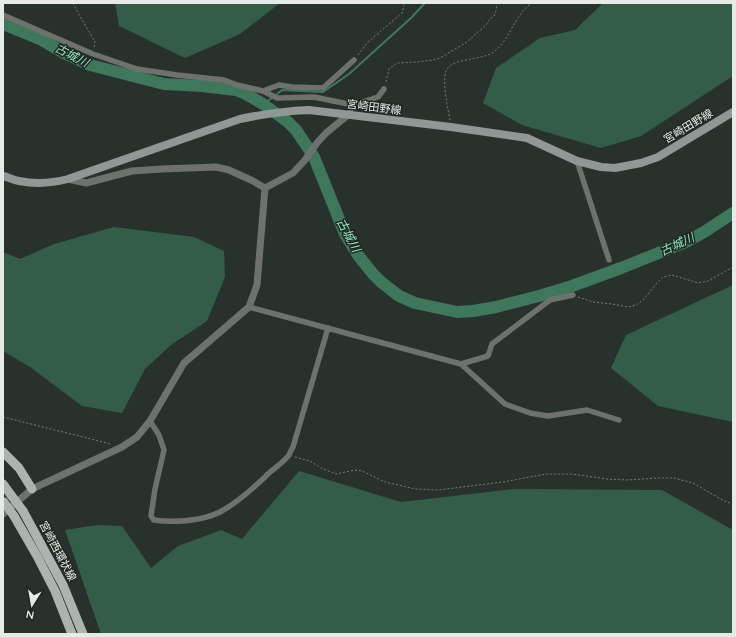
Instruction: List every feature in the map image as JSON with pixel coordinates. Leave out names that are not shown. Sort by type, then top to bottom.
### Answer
[{"type":"main road","name":"宮崎田野線","points":[[3,176],[19,181],[59,181],[240,119],[309,110],[451,127],[527,138],[577,161],[601,167],[615,168],[641,163],[658,157],[733,112]]},
{"type":"main road","points":[[3,452],[19,468],[32,489]]},
{"type":"main road","name":"宮崎西環状線","points":[[3,484],[6,499],[55,591],[72,634]]},
{"type":"main road","name":"宮崎西環状線","points":[[6,499],[23,510],[63,585],[83,634]]},
{"type":"street","points":[[3,15],[93,54],[137,69],[224,80],[237,85],[263,90],[277,98],[314,97],[353,105],[378,97],[384,89]]},
{"type":"street","points":[[263,90],[279,84],[292,87],[323,88],[354,60]]},
{"type":"street","points":[[265,188],[294,173],[330,129],[348,115],[353,105]]},
{"type":"street","points":[[577,161],[609,260]]},
{"type":"street","points":[[68,179],[86,183],[132,170],[216,167],[229,170],[265,188]]},
{"type":"street","points":[[3,514],[32,489],[122,447],[137,437],[150,421],[184,363],[249,307],[257,285],[265,188]]},
{"type":"street","points":[[461,364],[488,356],[492,344],[550,300],[573,295]]},
{"type":"street","points":[[249,307],[461,364],[505,404],[530,413],[548,416],[587,410],[619,420]]},
{"type":"street","points":[[150,421],[159,435],[164,450],[151,511],[151,516],[154,520],[163,521],[202,518],[219,512],[255,486],[288,456],[293,447],[328,328]]},
{"type":"path","points":[[73,3],[95,42],[93,54]]},
{"type":"path","points":[[354,60],[368,43],[402,13],[404,5],[402,3]]},
{"type":"path","points":[[384,89],[389,69],[397,63],[418,62],[440,58],[468,42],[488,23],[489,19],[494,16],[497,9],[497,3]]},
{"type":"path","points":[[451,127],[444,81],[447,69],[462,61],[486,56],[495,52],[504,41],[525,7],[532,3]]},
{"type":"path","points":[[573,295],[593,302],[628,307],[636,305],[644,299],[663,278],[672,275],[698,283],[708,281],[733,267]]},
{"type":"path","points":[[3,417],[122,447]]},
{"type":"path","points":[[288,456],[310,461],[323,469],[336,474],[355,470],[362,471],[385,482],[415,489],[438,490],[503,482],[546,474],[572,474],[614,480],[674,478],[693,483],[724,501],[733,504]]},
{"type":"green space","points":[[115,3],[280,3],[240,34],[185,58],[119,26]]},
{"type":"green space","points":[[603,3],[733,3],[733,76],[641,136],[601,148],[522,125],[483,103],[496,68],[540,38],[575,30]]},
{"type":"green space","points":[[114,227],[194,237],[224,251],[225,277],[207,321],[171,345],[145,369],[122,413],[82,406],[30,367],[3,351],[3,252],[20,259],[54,244]]},
{"type":"green space","points":[[733,285],[733,422],[658,406],[611,368],[626,335]]},
{"type":"green space","points":[[299,471],[401,502],[514,489],[662,490],[733,530],[733,634],[101,634],[65,530],[97,525],[122,526],[151,568],[178,546],[221,530],[242,539]]},
{"type":"waterway","points":[[276,95],[282,90],[323,92],[349,74],[411,18],[425,3]]},
{"type":"waterway","name":"古城川","points":[[3,24],[42,40],[64,53],[90,65],[164,84],[236,90],[263,104],[288,122],[296,130],[314,157],[345,234],[358,255],[381,282],[399,296],[415,303],[457,312],[496,307],[539,296],[572,286],[686,242],[733,213]]},
{"type":"waterway","points":[[263,104],[272,98]]}]
